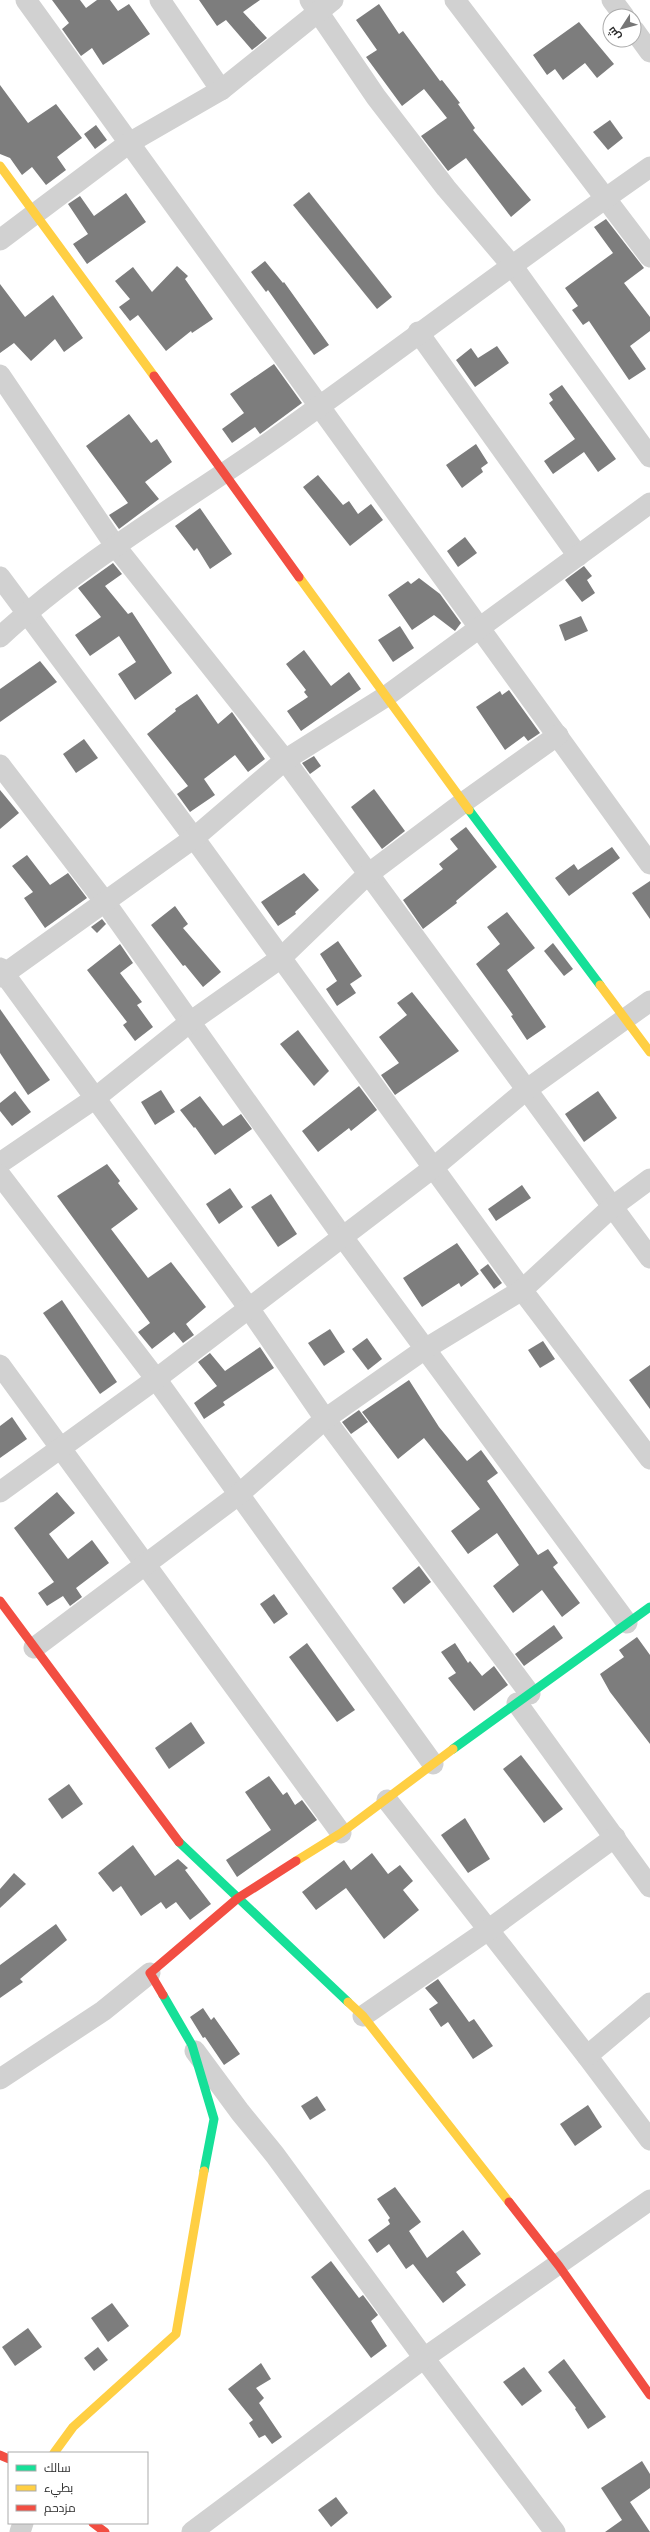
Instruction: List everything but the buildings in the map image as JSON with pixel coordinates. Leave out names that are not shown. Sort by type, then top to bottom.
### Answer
[{"type":"street","points":[[26,0],[319,407],[481,627],[650,864]]},
{"type":"street","points":[[160,0],[221,90]]},
{"type":"street","points":[[455,0],[650,257]]},
{"type":"street","points":[[0,240],[129,143],[221,90],[321,4],[376,97],[446,188],[513,266],[650,457]]},
{"type":"street","points":[[642,41],[650,52]]},
{"type":"street","points":[[0,166],[226,473],[385,697],[650,1052]]},
{"type":"street","points":[[0,637],[26,613],[116,547],[226,473],[319,407],[418,332],[513,266],[650,167]]},
{"type":"street","points":[[418,332],[578,556]]},
{"type":"street","points":[[0,375],[116,547],[285,760],[367,875],[650,1258]]},
{"type":"street","points":[[650,503],[385,697],[285,760],[194,838],[105,902],[1,973],[248,1307],[325,1419],[524,1698],[615,1837],[650,1887]]},
{"type":"street","points":[[0,577],[194,838],[522,1290],[650,1459]]},
{"type":"street","points":[[0,1163],[94,1099],[190,1022],[281,958],[367,875],[464,802],[558,735]]},
{"type":"street","points":[[0,765],[105,902],[342,1236],[627,1623]]},
{"type":"street","points":[[0,1492],[61,1446],[156,1379],[248,1307],[433,1168],[526,1090],[650,1001]]},
{"type":"street","points":[[0,1175],[156,1379],[433,1764]]},
{"type":"street","points":[[34,1648],[238,1495],[325,1419],[425,1349],[522,1290],[612,1207],[650,1179]]},
{"type":"street","points":[[0,1365],[147,1564],[341,1833]]},
{"type":"street","points":[[0,1601],[176,1838],[363,2016],[559,2266],[650,2395]]},
{"type":"street","points":[[0,2079],[103,2011],[238,1898],[341,1833],[387,1800],[433,1764],[650,1607]]},
{"type":"street","points":[[387,1800],[587,2056],[650,2140]]},
{"type":"street","points":[[363,2016],[488,1930],[615,1837]]},
{"type":"street","points":[[150,1973],[192,2045],[240,2112],[275,2154],[424,2358],[555,2532]]},
{"type":"street","points":[[587,2056],[650,2003]]},
{"type":"street","points":[[55,2452],[73,2427],[176,2334],[190,2242],[214,2119],[192,2045]]},
{"type":"street","points":[[192,2532],[424,2358],[559,2266],[650,2200]]},
{"type":"street","points":[[94,2524],[105,2532]]},
{"type":"traffic: fast","points":[[469,810],[600,985]]},
{"type":"traffic: fast","points":[[453,1749],[650,1607]]},
{"type":"traffic: fast","points":[[179,1842],[348,2002]]},
{"type":"traffic: fast","points":[[163,1995],[192,2045],[214,2119],[204,2171]]},
{"type":"traffic: slow","points":[[0,166],[154,376]]},
{"type":"traffic: slow","points":[[299,577],[469,810]]},
{"type":"traffic: slow","points":[[600,985],[650,1052]]},
{"type":"traffic: slow","points":[[296,1861],[341,1833],[453,1749]]},
{"type":"traffic: slow","points":[[348,2002],[363,2016],[509,2202]]},
{"type":"traffic: slow","points":[[55,2452],[73,2427],[176,2334],[204,2171]]},
{"type":"traffic: jam","points":[[154,376],[299,577]]},
{"type":"traffic: jam","points":[[0,1601],[179,1842]]},
{"type":"traffic: jam","points":[[163,1995],[150,1973],[238,1898],[296,1861]]},
{"type":"traffic: jam","points":[[509,2202],[559,2266],[650,2395]]},
{"type":"traffic: jam","points":[[0,2455],[8,2459]]},
{"type":"traffic: jam","points":[[94,2524],[105,2532]]}]
